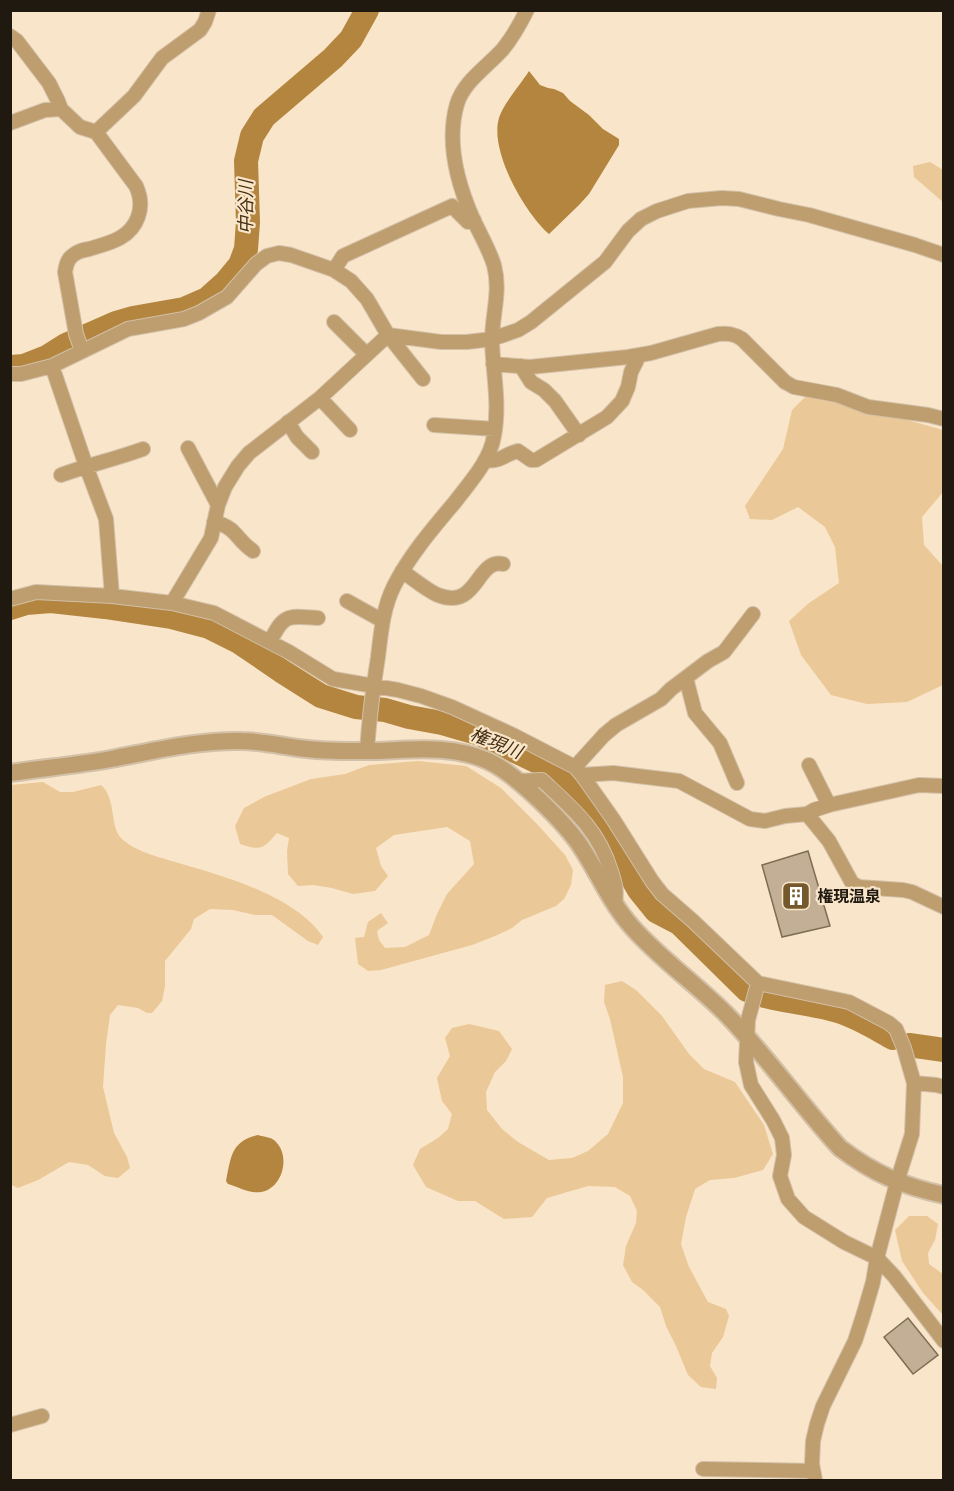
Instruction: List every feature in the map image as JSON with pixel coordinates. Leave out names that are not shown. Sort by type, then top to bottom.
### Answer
[{"type":"street","points":[[96,132],[134,96],[162,58],[200,30],[210,10]]},
{"type":"street","points":[[367,751],[369,718],[386,603],[402,572],[485,460],[494,439],[497,397],[492,339],[497,294],[496,278],[493,262],[464,199],[458,179],[454,153],[455,119],[463,90],[504,47],[527,10]]},
{"type":"street","points":[[10,36],[17,41],[49,82],[61,109],[80,127],[96,132],[136,186],[140,196],[138,216],[128,233],[107,244],[78,252],[67,264],[64,273],[79,344]]},
{"type":"street","points":[[10,123],[45,110],[61,109]]},
{"type":"street","points":[[172,603],[211,538],[218,505],[225,487],[238,466],[249,453],[320,398],[388,335],[441,342],[467,342],[492,339],[518,330],[605,262],[628,231],[641,219],[688,201],[739,199],[809,215],[944,255]]},
{"type":"street","points":[[334,270],[343,256],[452,206],[468,222],[474,220]]},
{"type":"street","points":[[12,370],[21,374],[52,366],[79,344],[128,329],[184,319],[200,313],[227,297],[256,264],[267,256],[279,253],[334,270],[351,281],[367,299],[388,335],[423,379]]},
{"type":"street","points":[[334,322],[366,354]]},
{"type":"street","points":[[493,364],[530,367],[639,356],[726,333],[742,339],[784,382],[794,387],[837,394],[868,407],[944,419]]},
{"type":"street","points":[[485,460],[493,462],[518,452],[531,460],[536,460],[608,417],[622,401],[631,372],[639,356]]},
{"type":"street","points":[[52,366],[106,519],[112,596]]},
{"type":"street","points":[[521,366],[531,382],[555,400],[579,435]]},
{"type":"street","points":[[320,398],[350,430]]},
{"type":"street","points":[[288,422],[297,437],[312,452]]},
{"type":"street","points":[[434,425],[495,429]]},
{"type":"street","points":[[188,448],[218,505]]},
{"type":"street","points":[[61,475],[143,449]]},
{"type":"street","points":[[214,522],[234,531],[244,545],[253,551]]},
{"type":"street","points":[[402,572],[437,595],[459,597],[475,585],[484,570],[491,564],[497,562],[503,564]]},
{"type":"street","points":[[10,599],[36,592],[112,596],[172,603],[214,613],[270,642],[333,679],[373,691],[421,696],[452,707],[513,735],[579,771],[679,781],[750,819],[765,820],[807,814],[829,805],[919,785],[944,786]]},
{"type":"street","points":[[347,601],[383,621]]},
{"type":"street","points":[[270,642],[279,625],[285,620],[314,614]]},
{"type":"street","points":[[579,771],[604,735],[616,725],[661,699],[708,661],[724,652],[753,614]]},
{"type":"street","points":[[686,678],[695,713],[720,743],[738,783]]},
{"type":"street","points":[[10,772],[97,761],[199,743],[242,741],[306,749],[447,750],[471,754],[491,762],[517,781],[570,831],[583,848],[630,925],[658,954],[727,1015],[840,1148],[860,1163],[897,1182],[944,1195]]},
{"type":"street","points":[[809,765],[829,805]]},
{"type":"street","points":[[579,771],[605,829],[662,894],[693,921],[756,990],[849,1002],[889,1023],[896,1029],[904,1048],[914,1083],[912,1134],[855,1341],[823,1406],[817,1424],[813,1441],[814,1476],[703,1469]]},
{"type":"street","points":[[517,781],[542,780],[577,813],[591,830],[605,829]]},
{"type":"street","points":[[807,814],[829,841],[852,883],[859,887],[912,892],[944,907]]},
{"type":"street","points":[[605,829],[603,850],[617,891],[615,903]]},
{"type":"street","points":[[756,990],[748,1020],[746,1062],[751,1085],[782,1138],[784,1155],[780,1176],[788,1199],[804,1217],[844,1242],[877,1258],[894,1276],[944,1341]]},
{"type":"street","points":[[914,1083],[944,1087]]},
{"type":"street","points":[[10,1425],[42,1416]]},
{"type":"shaded area","points":[[529,71],[540,85],[563,93],[603,129],[619,139],[619,145],[589,194],[549,234],[530,212],[511,180],[499,147],[497,132],[501,112]]},
{"type":"shaded area","points":[[930,162],[943,170],[943,202],[914,177],[913,166]]},
{"type":"shaded area","points":[[807,395],[865,408],[943,430],[943,492],[922,517],[924,545],[943,566],[943,685],[907,702],[867,704],[831,695],[801,655],[789,621],[809,603],[839,583],[835,547],[825,527],[798,507],[772,520],[750,519],[745,506],[783,449],[792,410]]},
{"type":"shaded area","points":[[418,761],[466,766],[501,788],[565,855],[573,870],[571,885],[564,899],[556,906],[522,920],[495,936],[472,945],[381,970],[368,971],[358,964],[355,938],[364,937],[368,922],[381,913],[388,923],[377,931],[379,940],[385,948],[405,947],[429,935],[447,894],[474,864],[470,841],[447,827],[394,835],[376,848],[381,866],[388,876],[375,891],[353,894],[313,885],[298,886],[288,874],[289,838],[277,833],[265,845],[257,848],[240,844],[235,826],[244,808],[264,797],[311,779],[345,774],[369,765]]},
{"type":"shaded area","points":[[43,782],[60,792],[73,792],[101,785],[109,798],[118,834],[128,844],[150,855],[219,875],[259,890],[296,911],[323,937],[318,945],[308,941],[272,915],[210,909],[194,919],[191,929],[165,961],[165,986],[162,1001],[152,1013],[118,1005],[110,1015],[103,1087],[114,1133],[127,1157],[130,1168],[118,1178],[105,1176],[88,1165],[69,1162],[38,1180],[18,1188],[10,1184],[11,785]]},
{"type":"shaded area","points":[[622,981],[636,990],[662,1016],[689,1054],[704,1069],[735,1082],[764,1125],[773,1154],[763,1170],[734,1178],[710,1180],[695,1189],[686,1217],[681,1244],[689,1267],[708,1302],[726,1309],[729,1316],[723,1337],[712,1353],[710,1366],[717,1378],[716,1389],[701,1387],[688,1375],[660,1307],[632,1282],[623,1265],[626,1246],[636,1223],[637,1211],[630,1196],[615,1187],[588,1186],[547,1198],[532,1217],[504,1219],[475,1201],[458,1201],[426,1187],[413,1165],[420,1149],[448,1129],[452,1114],[442,1101],[437,1078],[450,1056],[445,1038],[452,1028],[469,1024],[499,1031],[512,1049],[506,1061],[495,1072],[486,1092],[487,1110],[502,1129],[518,1142],[549,1160],[572,1158],[588,1151],[608,1134],[623,1103],[623,1077],[604,1002],[605,985]]},
{"type":"shaded area","points":[[258,1135],[272,1139],[281,1148],[283,1164],[279,1179],[268,1190],[261,1192],[249,1191],[228,1184],[226,1181],[229,1165],[237,1146],[242,1141]]},
{"type":"shaded area","points":[[909,1216],[927,1216],[938,1224],[935,1240],[928,1253],[929,1264],[943,1274],[943,1315],[923,1293],[902,1261],[895,1230]]},
{"type":"building","name":"権現温泉","points":[[808,851],[830,926],[782,937],[762,865]]},
{"type":"building","points":[[908,1318],[938,1355],[913,1374],[884,1337]]},
{"type":"waterway","name":"中谷川","points":[[10,367],[24,366],[47,357],[66,345],[116,323],[184,309],[207,299],[226,282],[240,265],[246,249],[248,222],[246,161],[252,136],[264,117],[333,58],[351,39],[367,10]]},
{"type":"waterway","name":"権現川","points":[[10,608],[26,603],[51,601],[171,617],[209,627],[239,642],[321,696],[356,707],[385,710],[480,734],[542,764],[556,773],[597,816],[611,836],[639,890],[656,911],[679,923],[747,990],[769,997],[838,1011],[893,1038]]},
{"type":"waterway","name":"権現川","points":[[909,1045],[944,1050]]},
{"type":"place","name":"権現温泉","points":[[796,896]]}]
